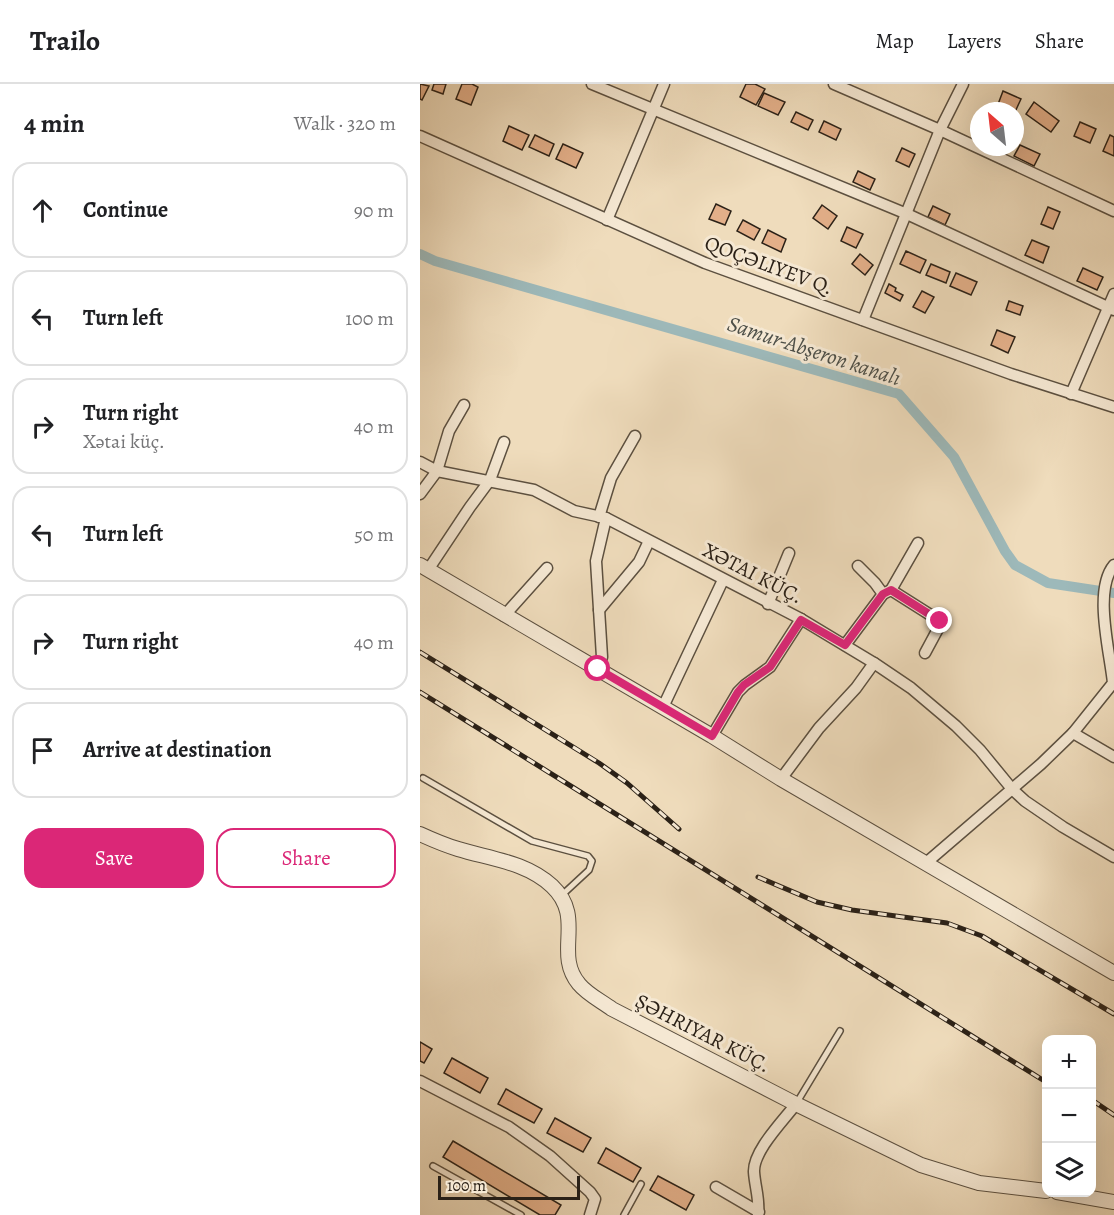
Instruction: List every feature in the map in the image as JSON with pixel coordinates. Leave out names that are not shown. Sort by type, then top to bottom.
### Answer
[{"type":"street","points":[[592,84],[907,214],[1111,309]]},
{"type":"street","points":[[607,219],[664,84]]},
{"type":"street","points":[[834,84],[940,130],[1114,211]]},
{"type":"street","points":[[863,320],[940,130],[963,84]]},
{"type":"street","name":"QOÇƏLIYEV Q.","points":[[420,136],[705,263],[1071,394],[1114,407]]},
{"type":"street","points":[[1071,394],[1111,309],[1114,294]]},
{"type":"street","points":[[420,494],[437,471],[449,431],[464,405]]},
{"type":"street","points":[[598,669],[602,657],[596,561],[610,478],[635,436]]},
{"type":"street","points":[[504,442],[490,480],[424,568],[1114,973]]},
{"type":"street","name":"XƏTAI KÜÇ.","points":[[420,462],[437,471],[534,489],[574,511],[603,517],[845,645],[911,688],[956,726],[980,750],[1012,789],[1064,827],[1114,857]]},
{"type":"street","points":[[599,610],[639,562],[649,541]]},
{"type":"street","points":[[845,645],[887,592],[918,543]]},
{"type":"street","points":[[768,604],[789,553]]},
{"type":"street","points":[[926,862],[1012,789],[1073,733],[1114,683],[1102,612],[1108,576],[1114,565]]},
{"type":"street","points":[[858,566],[887,592],[940,621],[925,653]]},
{"type":"street","points":[[504,616],[547,568]]},
{"type":"street","points":[[663,707],[723,580]]},
{"type":"street","points":[[712,736],[738,692],[744,685],[770,667],[801,620]]},
{"type":"street","points":[[781,779],[819,728],[856,688],[874,663]]},
{"type":"street","points":[[1073,733],[1114,757]]},
{"type":"street","points":[[420,834],[457,849],[521,866],[552,886],[561,896]]},
{"type":"street","name":"ŞƏHRIYAR KÜÇ.","points":[[561,896],[569,917],[567,952],[569,964],[578,984],[612,1009],[894,1153],[953,1176],[979,1183],[1042,1190]]},
{"type":"street","points":[[420,1081],[509,1127],[550,1156],[590,1191],[595,1199],[590,1215]]},
{"type":"street","points":[[759,1214],[754,1171],[756,1157],[796,1104]]},
{"type":"street","points":[[716,1187],[759,1214]]},
{"type":"street","points":[[1086,1197],[1114,1202]]},
{"type":"lane","points":[[423,778],[532,841],[588,856],[592,861],[589,870],[561,896]]},
{"type":"lane","points":[[796,1104],[840,1031]]},
{"type":"lane","points":[[433,1166],[522,1215]]},
{"type":"lane","points":[[624,1215],[641,1184]]},
{"type":"building","points":[[420,84],[429,86],[422,100],[420,99]]},
{"type":"building","points":[[434,84],[446,84],[443,94],[432,90]]},
{"type":"building","points":[[462,84],[472,84],[478,87],[471,105],[456,99]]},
{"type":"building","points":[[746,84],[755,84],[765,89],[756,105],[740,97]]},
{"type":"building","points":[[1003,91],[1021,99],[1020,102],[999,102]]},
{"type":"building","points":[[764,93],[785,102],[778,115],[758,106]]},
{"type":"building","points":[[1034,102],[1059,121],[1051,132],[1026,114]]},
{"type":"building","points":[[796,112],[813,120],[808,130],[791,122]]},
{"type":"building","points":[[824,121],[841,129],[836,140],[819,132]]},
{"type":"building","points":[[1080,122],[1096,129],[1090,143],[1074,136]]},
{"type":"building","points":[[509,126],[529,135],[522,150],[503,141]]},
{"type":"building","points":[[535,135],[554,144],[549,156],[529,147]]},
{"type":"building","points":[[1110,135],[1114,137],[1114,156],[1103,151]]},
{"type":"building","points":[[563,144],[583,153],[576,168],[556,159]]},
{"type":"building","points":[[1024,147],[1040,154],[1034,166],[1014,156],[1024,156]]},
{"type":"building","points":[[902,148],[915,154],[909,167],[896,161]]},
{"type":"building","points":[[858,171],[875,179],[870,190],[853,182]]},
{"type":"building","points":[[716,204],[731,211],[725,225],[709,219]]},
{"type":"building","points":[[822,205],[837,216],[828,229],[813,218]]},
{"type":"building","points":[[933,206],[950,214],[945,225],[928,217]]},
{"type":"building","points":[[1048,207],[1060,212],[1053,229],[1041,224]]},
{"type":"building","points":[[743,220],[760,229],[754,240],[737,231]]},
{"type":"building","points":[[847,227],[863,234],[856,248],[841,241]]},
{"type":"building","points":[[768,230],[786,239],[781,252],[762,243]]},
{"type":"building","points":[[1032,240],[1049,247],[1043,263],[1025,255]]},
{"type":"building","points":[[906,251],[926,260],[920,273],[900,264]]},
{"type":"building","points":[[860,254],[873,265],[865,275],[852,264]]},
{"type":"building","points":[[931,264],[950,272],[946,283],[926,275]]},
{"type":"building","points":[[1083,268],[1103,277],[1097,290],[1077,281]]},
{"type":"building","points":[[956,273],[977,282],[971,295],[950,286]]},
{"type":"building","points":[[889,284],[903,295],[900,301],[885,293]]},
{"type":"building","points":[[922,291],[934,297],[925,313],[913,307]]},
{"type":"building","points":[[1009,301],[1023,306],[1020,315],[1006,310]]},
{"type":"building","points":[[997,330],[1015,337],[1008,353],[991,345]]},
{"type":"building","points":[[420,1042],[432,1049],[424,1063],[420,1061]]},
{"type":"building","points":[[452,1058],[488,1078],[480,1093],[444,1073]]},
{"type":"building","points":[[506,1089],[542,1109],[534,1123],[498,1104]]},
{"type":"building","points":[[555,1118],[591,1138],[583,1152],[547,1133]]},
{"type":"building","points":[[453,1141],[561,1205],[555,1215],[540,1215],[443,1157]]},
{"type":"building","points":[[606,1148],[641,1168],[633,1182],[598,1163]]},
{"type":"building","points":[[658,1176],[694,1195],[686,1210],[650,1190]]},
{"type":"waterway","name":"Samur-Abşeron kanalı","points":[[420,254],[435,261],[899,394],[954,457],[1005,551],[1015,565],[1048,583],[1114,593]]},
{"type":"railway","points":[[420,652],[599,763],[627,783],[679,829]]},
{"type":"railway","points":[[420,692],[1042,1080]]},
{"type":"railway","points":[[758,877],[817,902],[852,910],[947,923],[982,936],[1114,1014]]},
{"type":"railway","points":[[1096,1103],[1114,1115]]},
{"type":"route","points":[[598,669],[712,736],[738,692],[744,685],[770,667],[801,620],[845,645],[883,594],[891,590],[940,621]]}]
